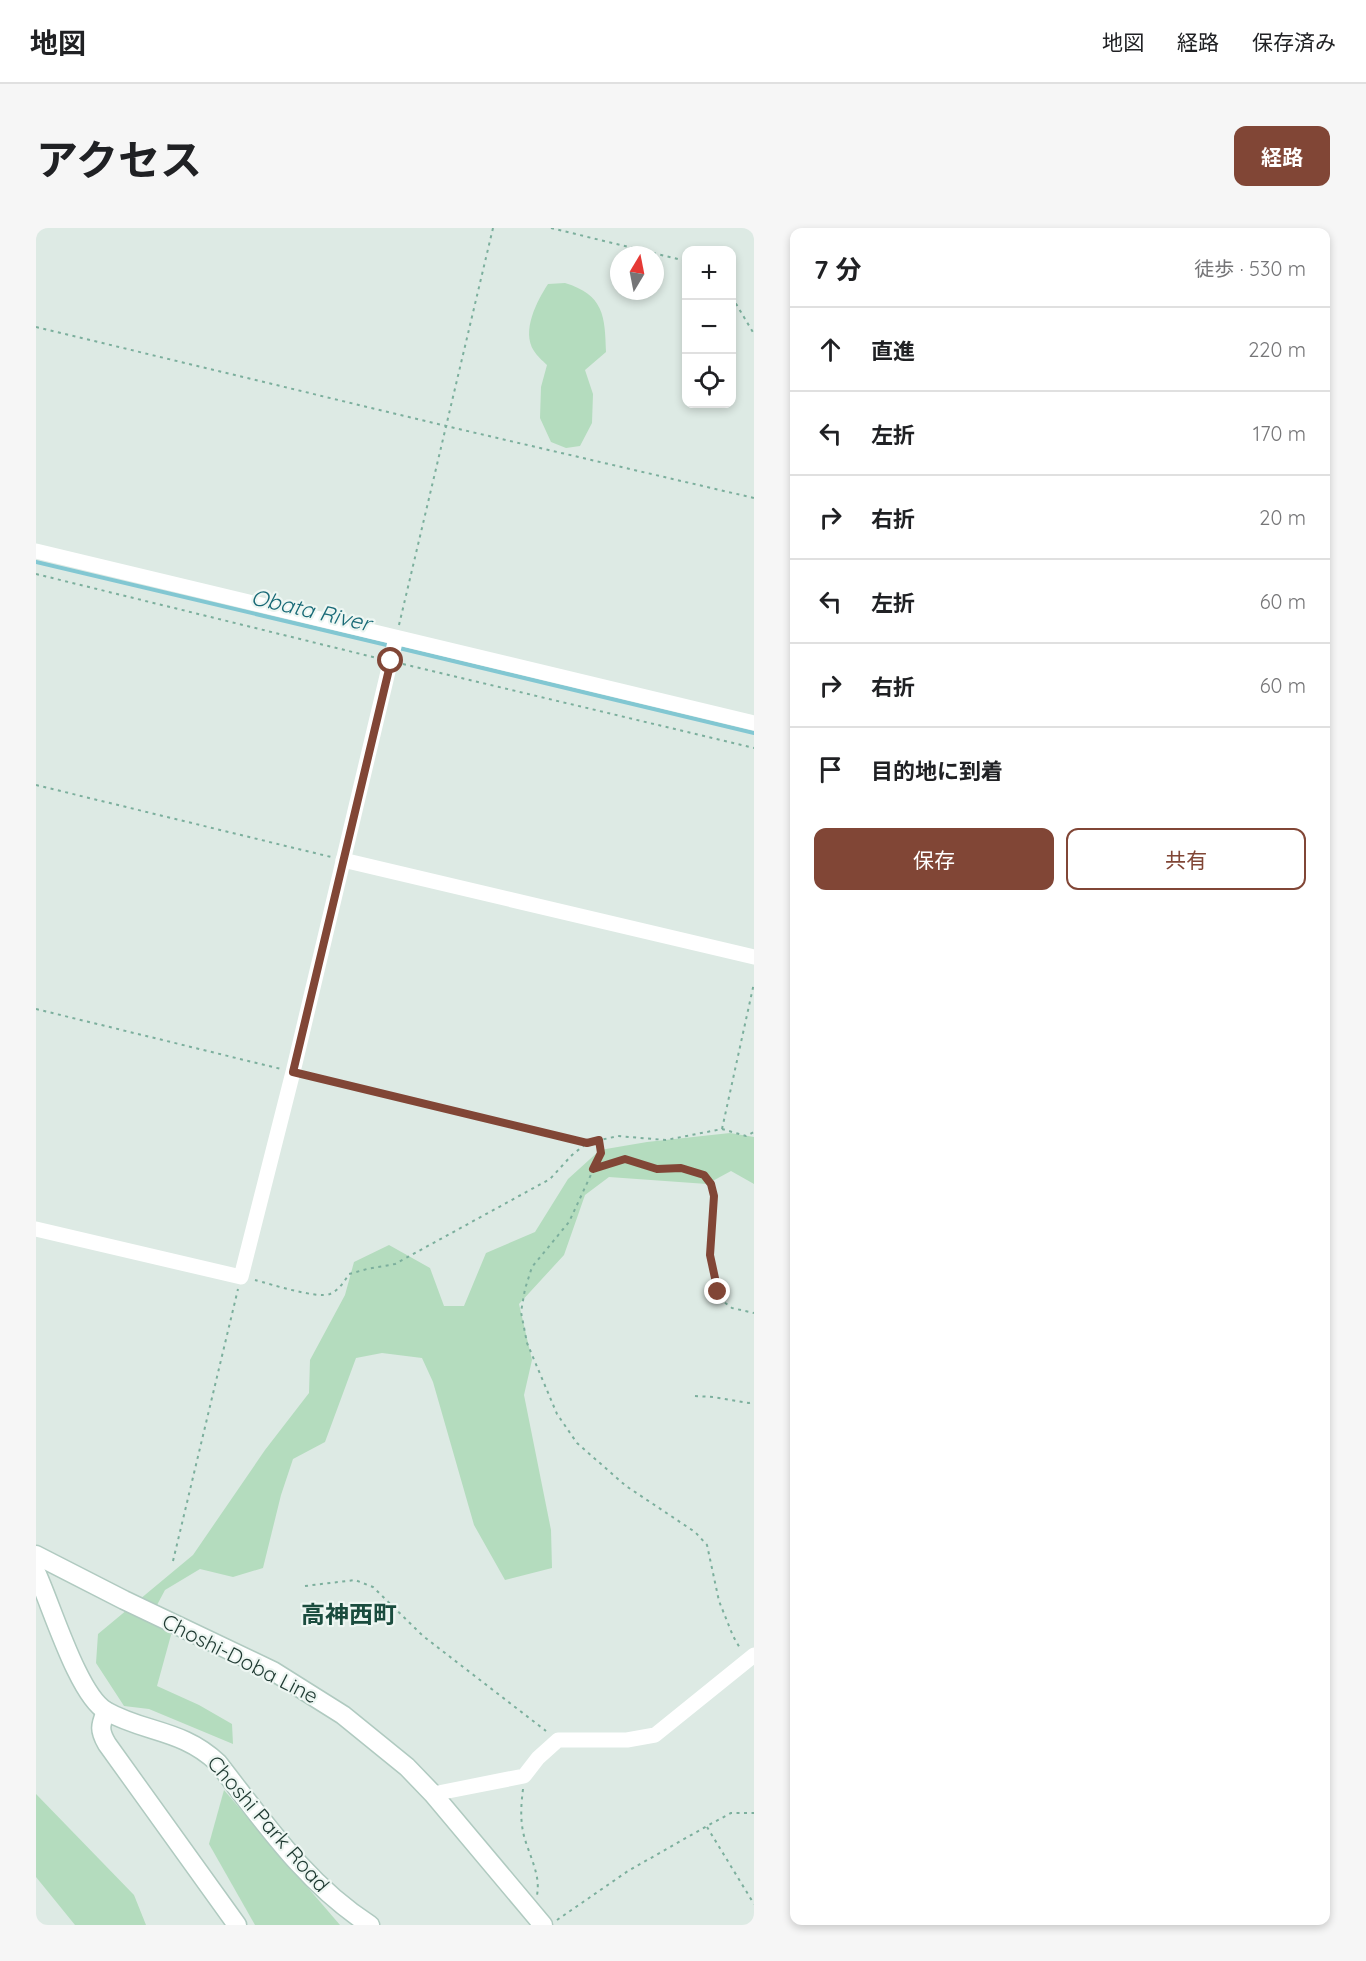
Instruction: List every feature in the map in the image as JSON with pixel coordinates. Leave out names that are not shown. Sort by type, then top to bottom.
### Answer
[{"type":"main road","name":"Choshi-Doba Line","points":[[36,1556],[262,1665],[343,1715],[407,1767],[434,1794],[539,1919]]},
{"type":"main road","name":"Choshi Park Road","points":[[36,1572],[41,1591],[77,1672],[98,1705],[106,1711],[191,1742],[206,1751],[310,1877],[332,1898],[370,1925]]},
{"type":"main road","points":[[106,1711],[100,1725],[107,1744],[237,1925]]},
{"type":"street","points":[[36,551],[754,723]]},
{"type":"street","points":[[36,1229],[241,1277],[293,1072],[396,638]]},
{"type":"street","points":[[343,860],[754,957]]},
{"type":"street","points":[[434,1794],[524,1776],[538,1758],[558,1740],[627,1740],[655,1735],[751,1657]]},
{"type":"path","points":[[396,638],[493,228]]},
{"type":"path","points":[[551,228],[682,260]]},
{"type":"path","points":[[734,300],[754,334]]},
{"type":"path","points":[[36,327],[754,498]]},
{"type":"path","points":[[36,786],[343,860]]},
{"type":"path","points":[[722,1129],[754,983]]},
{"type":"path","points":[[36,1009],[587,1143]]},
{"type":"path","points":[[173,1561],[241,1277],[314,1295],[328,1295],[341,1287],[349,1274],[395,1264],[550,1179],[572,1155],[587,1143],[618,1136],[666,1140],[722,1129],[746,1136],[754,1132]]},
{"type":"path","points":[[599,1140],[601,1153],[569,1222],[532,1267],[525,1289],[522,1312],[527,1342],[557,1414],[577,1443],[626,1486],[695,1532],[707,1545],[719,1601],[733,1636],[751,1657]]},
{"type":"path","points":[[593,1169],[625,1159],[657,1169],[681,1168],[704,1175],[711,1184],[714,1196],[710,1255],[718,1292],[724,1302],[732,1308],[754,1313]]},
{"type":"path","points":[[694,1396],[754,1402]]},
{"type":"path","points":[[306,1586],[355,1580],[373,1587],[423,1636],[558,1740]]},
{"type":"path","points":[[524,1776],[521,1821],[535,1869],[539,1919]]},
{"type":"path","points":[[550,1925],[628,1871],[707,1826],[731,1813],[754,1813]]},
{"type":"path","points":[[707,1826],[754,1904]]},
{"type":"green space","points":[[565,283],[588,294],[600,308],[605,328],[606,352],[585,370],[593,394],[592,423],[580,446],[566,448],[551,442],[540,418],[541,387],[547,365],[534,351],[529,334],[535,307],[548,284]]},
{"type":"green space","points":[[730,1133],[754,1137],[754,1184],[731,1171],[707,1184],[609,1177],[585,1195],[564,1255],[519,1304],[532,1360],[524,1395],[551,1530],[552,1568],[505,1580],[474,1525],[433,1382],[422,1358],[382,1353],[356,1358],[325,1442],[293,1459],[281,1495],[263,1568],[233,1577],[200,1569],[165,1590],[157,1605],[171,1635],[157,1686],[199,1705],[232,1724],[233,1744],[149,1709],[124,1706],[96,1663],[98,1634],[193,1555],[265,1450],[309,1393],[310,1360],[345,1295],[354,1262],[389,1245],[430,1268],[444,1306],[464,1306],[486,1253],[535,1232],[568,1179],[600,1150],[647,1142]]},
{"type":"green space","points":[[224,1790],[340,1925],[255,1925],[209,1844]]},
{"type":"green space","points":[[36,1794],[134,1895],[146,1925],[75,1925],[36,1877]]},
{"type":"waterway","name":"Obata River","points":[[36,562],[391,646]]},
{"type":"waterway","name":"Obata River","points":[[399,648],[754,733]]},
{"type":"district","name":"高神西町","points":[[349,1615]]},
{"type":"route","points":[[391,661],[293,1072],[587,1143],[599,1140],[601,1153],[593,1169],[625,1159],[657,1169],[681,1168],[704,1175],[711,1184],[714,1196],[710,1255],[718,1292]]}]
